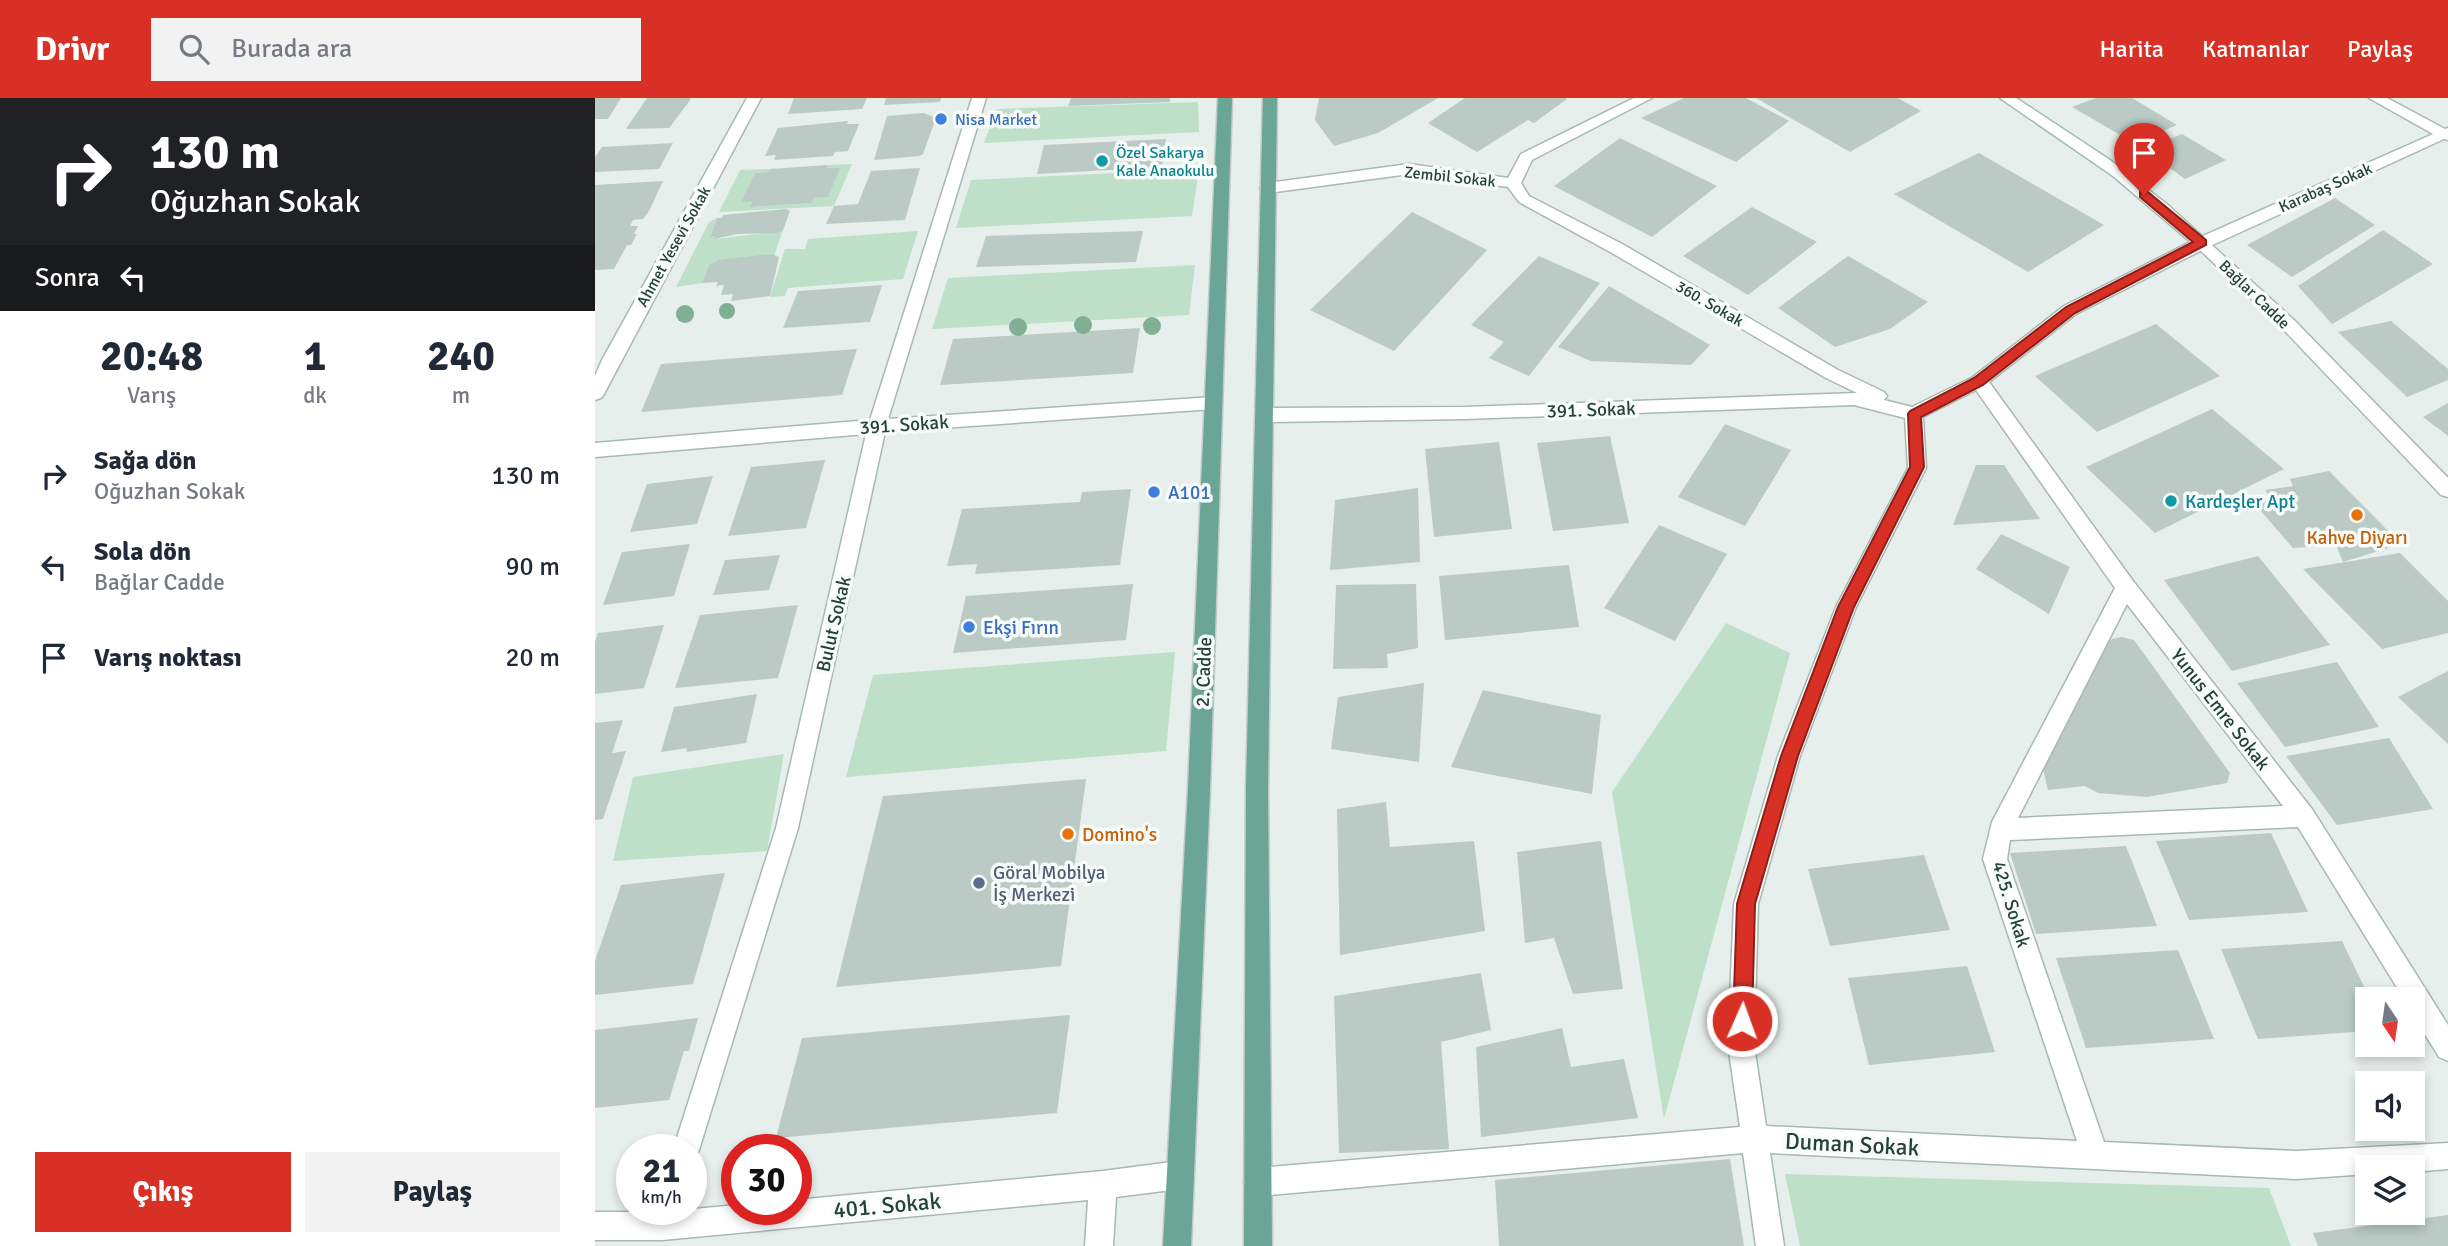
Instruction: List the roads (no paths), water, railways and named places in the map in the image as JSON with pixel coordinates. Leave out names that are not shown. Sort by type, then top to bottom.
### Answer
[{"type":"main road","name":"2. Cadde","points":[[1177,1246],[1199,789],[1225,98]]},
{"type":"main road","points":[[1258,1246],[1257,789],[1270,98]]},
{"type":"street","name":"Ahmet Yesevi Sokak","points":[[595,394],[603,360],[754,98]]},
{"type":"street","name":"Bulut Sokak","points":[[691,1134],[787,828],[877,425],[979,98]]},
{"type":"street","name":"Zembil Sokak","points":[[1268,188],[1409,169],[1513,183],[1526,157],[1645,98]]},
{"type":"street","name":"Bağlar Cadde","points":[[2007,98],[2116,172],[2202,243],[2329,364],[2448,490]]},
{"type":"street","points":[[2377,98],[2447,134]]},
{"type":"street","name":"Karabaş Sokak","points":[[1915,414],[1979,381],[2070,310],[2202,243],[2447,134]]},
{"type":"street","name":"360. Sokak","points":[[1513,183],[1524,199],[1618,249],[1832,374],[1915,414]]},
{"type":"street","name":"Yunus Emre Sokak","points":[[1979,381],[2126,587],[2304,816],[2448,1048]]},
{"type":"street","name":"391. Sokak","points":[[1266,415],[1479,412],[1854,399],[1915,414]]},
{"type":"street","name":"391. Sokak","points":[[595,450],[877,425],[1213,403]]},
{"type":"street","points":[[1770,1246],[1741,1045],[1746,904],[1789,756],[1846,607],[1917,467],[1915,414]]},
{"type":"street","name":"425. Sokak","points":[[2096,1157],[1995,859],[2000,830],[2126,587]]},
{"type":"street","points":[[2000,830],[2304,816]]},
{"type":"street","name":"Duman Sokak","points":[[1258,1182],[1755,1139],[2296,1165],[2448,1156]]},
{"type":"street","name":"401. Sokak","points":[[707,1214],[1103,1185],[1179,1175]]},
{"type":"street","points":[[1099,1246],[1103,1185]]},
{"type":"street","name":"401. Sokak","points":[[595,1226],[616,1223]]},
{"type":"place","name":"Nisa Market","points":[[941,119]]},
{"type":"place","name":"Özel Sakarya Kale Anaokulu","points":[[1102,161]]},
{"type":"place","name":"A101","points":[[1154,492]]},
{"type":"place","name":"Kardeşler Apt","points":[[2171,501]]},
{"type":"place","name":"Kahve Diyarı","points":[[2357,515]]},
{"type":"place","name":"Ekşi Fırın","points":[[969,627]]},
{"type":"place","name":"Domino's","points":[[1068,834]]},
{"type":"place","name":"Göral Mobilya İş Merkezi","points":[[979,883]]}]
